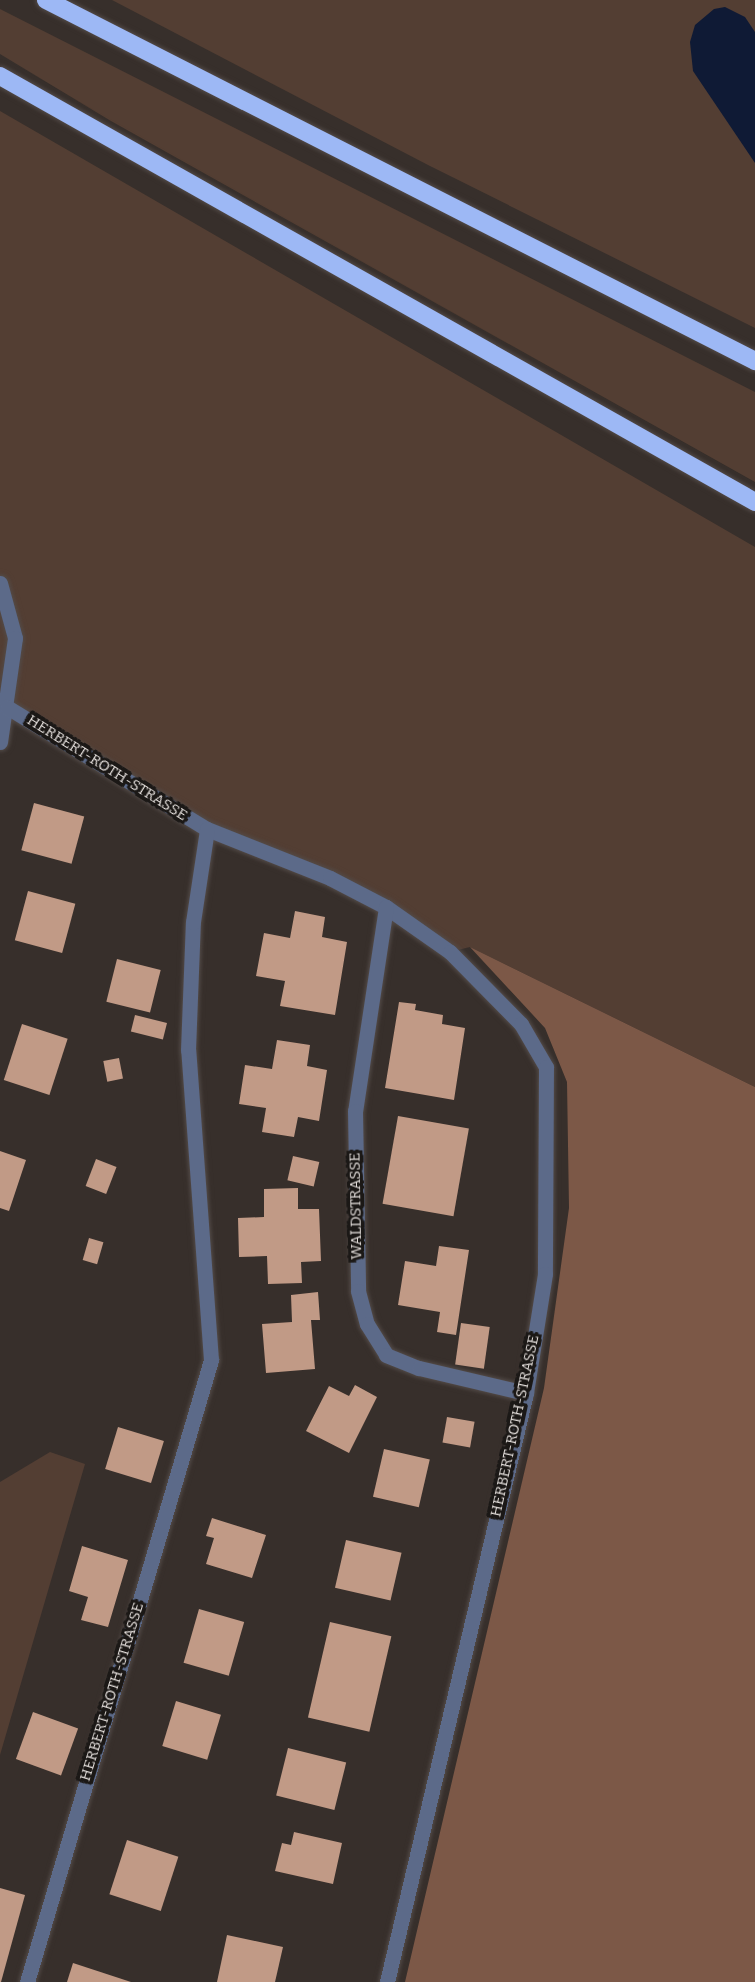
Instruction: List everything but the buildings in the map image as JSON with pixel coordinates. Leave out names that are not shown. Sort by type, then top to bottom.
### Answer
[{"type":"highway","points":[[46,0],[755,361]]},
{"type":"highway","points":[[0,76],[755,502]]},
{"type":"street","points":[[0,583],[15,638],[0,742]]},
{"type":"street","name":"HERBERT-ROTH-STRASSE","points":[[4,707],[207,829],[330,878],[386,908],[450,952],[521,1024],[546,1067],[545,1274],[526,1393],[387,1982]]},
{"type":"street","name":"HERBERT-ROTH-STRASSE","points":[[27,1982],[211,1360],[188,1050],[193,922],[207,829]]},
{"type":"street","name":"WALDSTRASSE","points":[[386,908],[355,1111],[358,1291],[364,1313],[386,1355],[419,1368],[526,1393]]},
{"type":"shaded area","points":[[112,0],[755,0],[755,328],[428,165]]},
{"type":"shaded area","points":[[0,9],[755,392],[755,482],[111,121],[0,54]]},
{"type":"shaded area","points":[[0,111],[755,547],[755,1087],[470,947],[450,952],[386,907],[207,829],[0,705]]},
{"type":"shaded area","points":[[470,947],[755,1087],[755,1982],[405,1982],[544,1388],[569,1208],[567,1082],[545,1028]]},
{"type":"shaded area","points":[[50,1452],[85,1464],[0,1755],[0,1482]]},
{"type":"water","points":[[725,7],[745,17],[755,32],[755,163],[693,71],[690,42],[695,25],[714,9]]}]
